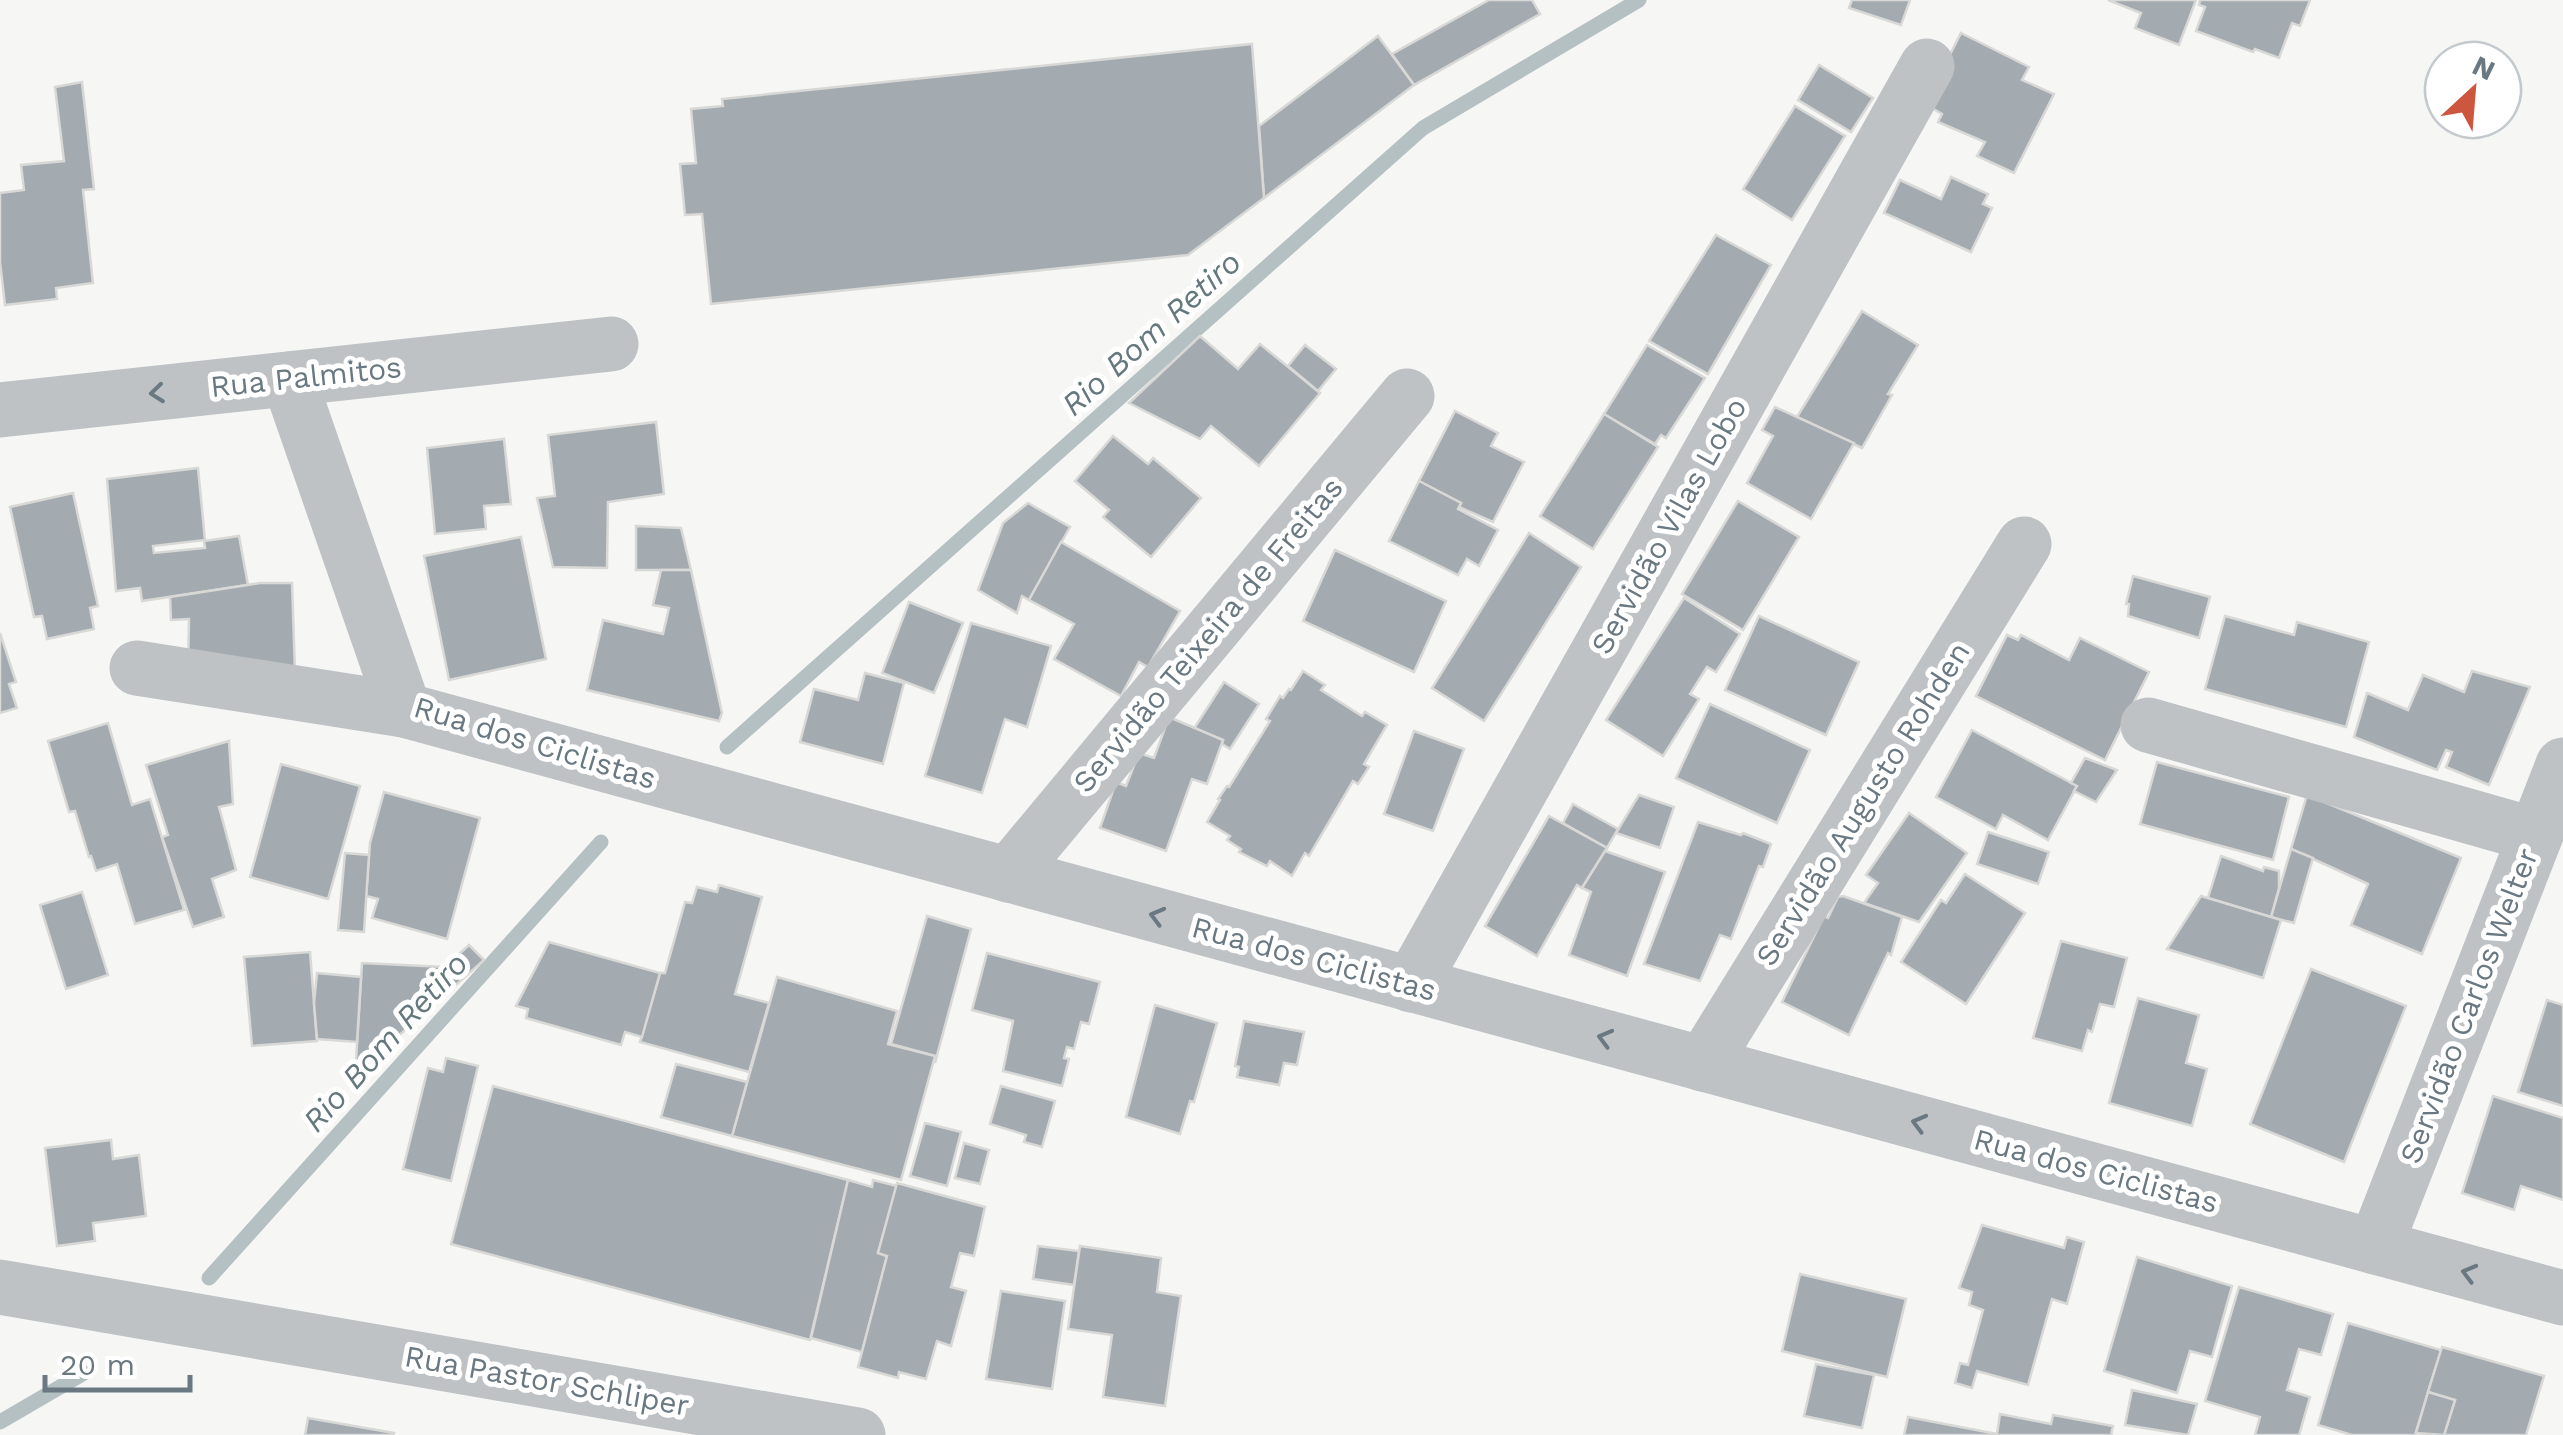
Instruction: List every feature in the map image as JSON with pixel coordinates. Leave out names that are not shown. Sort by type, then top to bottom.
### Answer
[{"type":"street","name":"Servidão Vilas Lobo","points":[[1411,985],[1927,66]]},
{"type":"street","name":"Rua Palmitos","points":[[0,410],[612,344]]},
{"type":"street","name":"Rua dos Ciclistas","points":[[289,379],[404,710],[2563,1298]]},
{"type":"street","name":"Servidão Teixeira de Freitas","points":[[1008,875],[1408,396]]},
{"type":"street","name":"Servidão Augusto Rohden","points":[[1703,1064],[2024,544]]},
{"type":"street","points":[[137,668],[404,710]]},
{"type":"street","points":[[2148,725],[2535,835]]},
{"type":"street","name":"Servidão Carlos Welter","points":[[2375,1247],[2563,765]]},
{"type":"street","name":"Rua Pastor Schliper","points":[[0,1287],[858,1435]]},
{"type":"building","points":[[1489,0],[1532,0],[1540,14],[1414,85],[1392,54]]},
{"type":"building","points":[[1852,0],[1910,0],[1901,25],[1849,8]]},
{"type":"building","points":[[2108,0],[2196,0],[2179,45],[2135,28],[2141,13]]},
{"type":"building","points":[[2200,0],[2310,0],[2300,26],[2292,23],[2279,58],[2196,31],[2205,7],[2199,5]]},
{"type":"building","points":[[1961,33],[2029,67],[2022,80],[2054,94],[2014,173],[1977,156],[1985,142],[1938,122],[1942,114],[1925,104]]},
{"type":"building","points":[[1378,36],[1414,85],[1264,198],[1259,126]]},
{"type":"building","points":[[1252,44],[1264,198],[1188,255],[711,304],[702,214],[685,215],[680,164],[696,163],[691,109],[723,106],[722,99]]},
{"type":"building","points":[[1819,65],[1873,98],[1851,132],[1798,100]]},
{"type":"building","points":[[82,82],[94,189],[83,190],[93,283],[56,288],[57,299],[5,305],[0,262],[0,193],[24,190],[21,165],[64,161],[55,87]]},
{"type":"building","points":[[1795,106],[1845,136],[1792,220],[1743,189]]},
{"type":"building","points":[[1951,177],[1988,194],[1983,204],[1992,208],[1971,252],[1884,213],[1900,180],[1941,199]]},
{"type":"building","points":[[1716,235],[1771,265],[1708,374],[1649,341]]},
{"type":"building","points":[[1862,311],[1918,345],[1862,448],[1797,417]]},
{"type":"building","points":[[1200,336],[1238,369],[1260,344],[1320,393],[1259,466],[1211,426],[1200,439],[1129,403]]},
{"type":"building","points":[[1305,345],[1336,369],[1318,391],[1288,366]]},
{"type":"building","points":[[1647,345],[1705,378],[1666,438],[1661,435],[1655,444],[1604,414]]},
{"type":"building","points":[[1775,407],[1854,443],[1811,519],[1747,483],[1773,436],[1762,430]]},
{"type":"building","points":[[1455,411],[1498,433],[1491,446],[1524,462],[1493,522],[1459,507],[1461,503],[1419,481]]},
{"type":"building","points":[[1604,414],[1658,447],[1593,549],[1540,516]]},
{"type":"building","points":[[656,422],[664,494],[608,502],[607,568],[553,567],[537,498],[555,496],[548,435]]},
{"type":"building","points":[[1113,436],[1148,464],[1153,458],[1201,498],[1151,557],[1103,517],[1109,510],[1075,481]]},
{"type":"building","points":[[504,439],[511,504],[484,506],[486,529],[435,534],[427,448]]},
{"type":"building","points":[[198,468],[205,540],[153,546],[154,553],[205,548],[204,541],[239,536],[248,585],[142,601],[140,588],[116,591],[107,479]]},
{"type":"building","points":[[1419,481],[1461,503],[1458,509],[1498,530],[1479,566],[1467,559],[1458,575],[1389,541]]},
{"type":"building","points":[[73,493],[98,606],[90,608],[94,629],[47,639],[42,616],[34,617],[10,507]]},
{"type":"building","points":[[1738,501],[1799,537],[1743,630],[1682,594]]},
{"type":"building","points":[[1028,503],[1070,527],[1029,600],[1022,596],[1017,613],[978,590],[1003,523]]},
{"type":"building","points":[[636,526],[681,528],[691,570],[636,570]]},
{"type":"building","points":[[1529,533],[1581,567],[1484,721],[1432,688]]},
{"type":"building","points":[[521,537],[546,659],[449,680],[424,556]]},
{"type":"building","points":[[1061,542],[1180,611],[1148,667],[1139,662],[1121,696],[1054,659],[1074,624],[1029,600]]},
{"type":"building","points":[[1335,550],[1446,601],[1414,672],[1303,621]]},
{"type":"building","points":[[661,570],[691,570],[722,713],[719,721],[587,690],[603,620],[663,634],[669,608],[653,605]]},
{"type":"building","points":[[2133,576],[2210,597],[2199,638],[2128,616],[2126,604]]},
{"type":"building","points":[[260,583],[292,583],[295,672],[188,670],[189,619],[171,620],[170,597]]},
{"type":"building","points":[[1684,598],[1740,634],[1716,672],[1707,667],[1690,694],[1699,699],[1663,756],[1606,720]]},
{"type":"building","points":[[909,602],[963,623],[934,693],[882,673]]},
{"type":"building","points":[[1759,616],[1859,662],[1826,735],[1725,690]]},
{"type":"building","points":[[2225,616],[2294,635],[2297,622],[2369,642],[2346,727],[2205,689]]},
{"type":"building","points":[[971,623],[1051,646],[1027,727],[1005,719],[982,793],[925,776]]},
{"type":"building","points":[[0,633],[16,682],[9,684],[17,708],[0,713]]},
{"type":"building","points":[[2007,635],[2018,640],[2021,635],[2069,660],[2080,638],[2149,672],[2105,760],[1976,696]]},
{"type":"building","points":[[1303,671],[1325,685],[1321,690],[1362,716],[1365,712],[1387,725],[1364,764],[1369,767],[1358,784],[1353,781],[1309,856],[1305,853],[1292,876],[1270,861],[1267,866],[1239,852],[1241,849],[1227,840],[1230,836],[1207,822],[1270,721],[1266,719],[1280,696],[1283,698],[1291,690]]},
{"type":"building","points":[[2472,671],[2530,687],[2489,785],[2446,767],[2452,752],[2446,750],[2437,770],[2354,737],[2367,693],[2408,710],[2423,675],[2464,692]]},
{"type":"building","points":[[865,673],[904,683],[883,764],[800,742],[814,689],[858,700]]},
{"type":"building","points":[[1224,682],[1259,704],[1230,749],[1222,744],[1223,740],[1195,727]]},
{"type":"building","points":[[1710,704],[1810,750],[1777,823],[1676,778]]},
{"type":"building","points":[[1169,717],[1223,740],[1207,784],[1192,779],[1166,851],[1100,828],[1116,782],[1126,786],[1139,753],[1154,758]]},
{"type":"building","points":[[108,723],[132,805],[150,799],[184,910],[135,924],[117,864],[96,871],[89,857],[75,811],[69,812],[48,741]]},
{"type":"building","points":[[1972,730],[2077,786],[2048,840],[2003,815],[1996,829],[1936,797]]},
{"type":"building","points":[[1414,731],[1464,749],[1433,831],[1384,814]]},
{"type":"building","points":[[229,741],[233,804],[219,807],[236,870],[212,879],[224,917],[193,927],[162,837],[168,835],[146,765]]},
{"type":"building","points":[[2085,758],[2117,770],[2096,802],[2074,791],[2077,786],[2071,783]]},
{"type":"building","points":[[2157,762],[2289,797],[2273,860],[2140,824]]},
{"type":"building","points":[[281,764],[360,786],[328,899],[250,877]]},
{"type":"building","points":[[384,792],[480,818],[447,939],[372,918],[378,899],[366,896],[370,843]]},
{"type":"building","points":[[1639,795],[1674,807],[1660,848],[1616,833]]},
{"type":"building","points":[[2307,795],[2461,858],[2422,954],[2351,925],[2368,884],[2291,849]]},
{"type":"building","points":[[1573,804],[1618,829],[1607,848],[1563,823]]},
{"type":"building","points":[[1909,813],[1967,853],[1919,922],[1864,903],[1878,883],[1866,875]]},
{"type":"building","points":[[1549,816],[1607,848],[1582,888],[1577,885],[1537,956],[1485,926]]},
{"type":"building","points":[[1698,822],[1771,844],[1731,939],[1720,935],[1700,981],[1644,964]]},
{"type":"building","points":[[1988,832],[2049,852],[2038,884],[1977,864]]},
{"type":"building","points":[[2291,849],[2313,858],[2294,923],[2271,917]]},
{"type":"building","points":[[1605,851],[1665,872],[1627,976],[1569,955],[1591,892],[1582,888]]},
{"type":"building","points":[[345,853],[369,855],[364,932],[338,930]]},
{"type":"building","points":[[2221,856],[2263,871],[2264,867],[2279,871],[2271,917],[2208,898]]},
{"type":"building","points":[[1965,874],[2025,913],[1966,1004],[1901,962],[1941,900],[1946,903]]},
{"type":"building","points":[[719,885],[762,897],[735,994],[769,1003],[749,1072],[640,1042],[685,902],[692,903],[697,887],[717,892]]},
{"type":"building","points":[[82,892],[108,975],[66,989],[40,905]]},
{"type":"building","points":[[2201,896],[2281,920],[2263,978],[2167,949]]},
{"type":"building","points":[[1838,897],[1902,917],[1891,955],[1888,953],[1849,1035],[1782,1002],[1824,916],[1828,918]]},
{"type":"building","points":[[927,916],[971,929],[935,1063],[935,1056],[891,1044]]},
{"type":"building","points":[[2061,941],[2127,958],[2114,1007],[2100,1004],[2082,1051],[2033,1038]]},
{"type":"building","points":[[549,942],[660,973],[642,1037],[625,1032],[621,1045],[526,1018],[528,1009],[516,1006]]},
{"type":"building","points":[[469,945],[484,960],[368,1063],[356,1061],[362,963],[445,967]]},
{"type":"building","points":[[310,952],[317,1041],[252,1046],[244,957]]},
{"type":"building","points":[[987,953],[1100,982],[1089,1024],[1081,1022],[1074,1049],[1067,1047],[1064,1058],[1069,1059],[1062,1086],[1003,1071],[1013,1021],[972,1010]]},
{"type":"building","points":[[2311,969],[2406,1006],[2344,1162],[2250,1124]]},
{"type":"building","points":[[317,973],[361,977],[357,1042],[317,1039]]},
{"type":"building","points":[[777,977],[897,1011],[888,1044],[935,1056],[901,1180],[732,1136]]},
{"type":"building","points":[[2138,998],[2199,1015],[2186,1063],[2207,1069],[2192,1126],[2109,1103]]},
{"type":"building","points":[[2547,1000],[2563,1005],[2563,1106],[2518,1092]]},
{"type":"building","points":[[1155,1005],[1217,1023],[1194,1102],[1190,1101],[1180,1134],[1126,1117]]},
{"type":"building","points":[[1244,1021],[1304,1032],[1297,1065],[1284,1063],[1279,1085],[1237,1077],[1239,1067],[1235,1066]]},
{"type":"building","points":[[446,1058],[478,1066],[451,1181],[403,1169],[428,1068],[443,1072]]},
{"type":"building","points":[[676,1064],[747,1082],[732,1136],[661,1117]]},
{"type":"building","points":[[493,1086],[848,1180],[810,1340],[451,1244]]},
{"type":"building","points":[[1001,1086],[1055,1101],[1042,1147],[1024,1142],[1026,1135],[990,1124]]},
{"type":"building","points":[[2493,1096],[2563,1118],[2563,1200],[2521,1186],[2514,1210],[2462,1193]]},
{"type":"building","points":[[925,1123],[961,1132],[947,1186],[910,1176]]},
{"type":"building","points":[[111,1140],[113,1159],[139,1155],[146,1216],[93,1223],[95,1241],[57,1246],[45,1148]]},
{"type":"building","points":[[964,1143],[989,1150],[980,1184],[955,1178]]},
{"type":"building","points":[[848,1180],[872,1187],[873,1180],[897,1186],[878,1253],[887,1256],[862,1352],[811,1338]]},
{"type":"building","points":[[897,1183],[985,1207],[974,1256],[960,1253],[951,1287],[966,1291],[951,1346],[937,1341],[926,1379],[899,1372],[898,1378],[858,1367],[887,1256],[878,1253]]},
{"type":"building","points":[[1982,1225],[2064,1248],[2067,1237],[2084,1242],[2067,1304],[2052,1299],[2028,1385],[1977,1371],[1972,1388],[1955,1383],[1960,1363],[1968,1365],[1983,1310],[1969,1305],[1972,1292],[1959,1288]]},
{"type":"building","points":[[1038,1246],[1079,1251],[1074,1285],[1033,1279]]},
{"type":"building","points":[[1080,1246],[1161,1258],[1157,1292],[1181,1296],[1165,1406],[1103,1397],[1112,1335],[1068,1329]]},
{"type":"building","points":[[2137,1257],[2232,1286],[2212,1357],[2190,1351],[2177,1393],[2104,1371]]},
{"type":"building","points":[[1800,1274],[1906,1299],[1887,1377],[1782,1351]]},
{"type":"building","points":[[2239,1287],[2333,1314],[2321,1355],[2299,1349],[2287,1390],[2310,1397],[2299,1435],[2255,1435],[2260,1417],[2205,1401]]},
{"type":"building","points":[[1001,1291],[1065,1301],[1052,1389],[986,1379]]},
{"type":"building","points":[[2348,1323],[2441,1350],[2415,1435],[2352,1435],[2318,1425]]},
{"type":"building","points":[[2442,1347],[2544,1376],[2526,1435],[2444,1435],[2455,1400],[2428,1392]]},
{"type":"building","points":[[1816,1364],[1874,1375],[1862,1428],[1804,1416]]},
{"type":"building","points":[[2132,1390],[2197,1404],[2188,1435],[2125,1425]]},
{"type":"building","points":[[2428,1392],[2455,1400],[2444,1435],[2416,1433]]},
{"type":"building","points":[[2000,1414],[2051,1424],[2053,1415],[2113,1426],[2111,1435],[1904,1435],[1908,1417],[1997,1434]]},
{"type":"building","points":[[308,1418],[394,1433],[305,1435]]},
{"type":"waterway","name":"Rio Bom Retiro","points":[[727,747],[1423,128],[1639,0]]},
{"type":"waterway","name":"Rio Bom Retiro","points":[[209,1278],[601,842]]},
{"type":"waterway","name":"Rio Bom Retiro","points":[[0,1422],[84,1373]]}]
